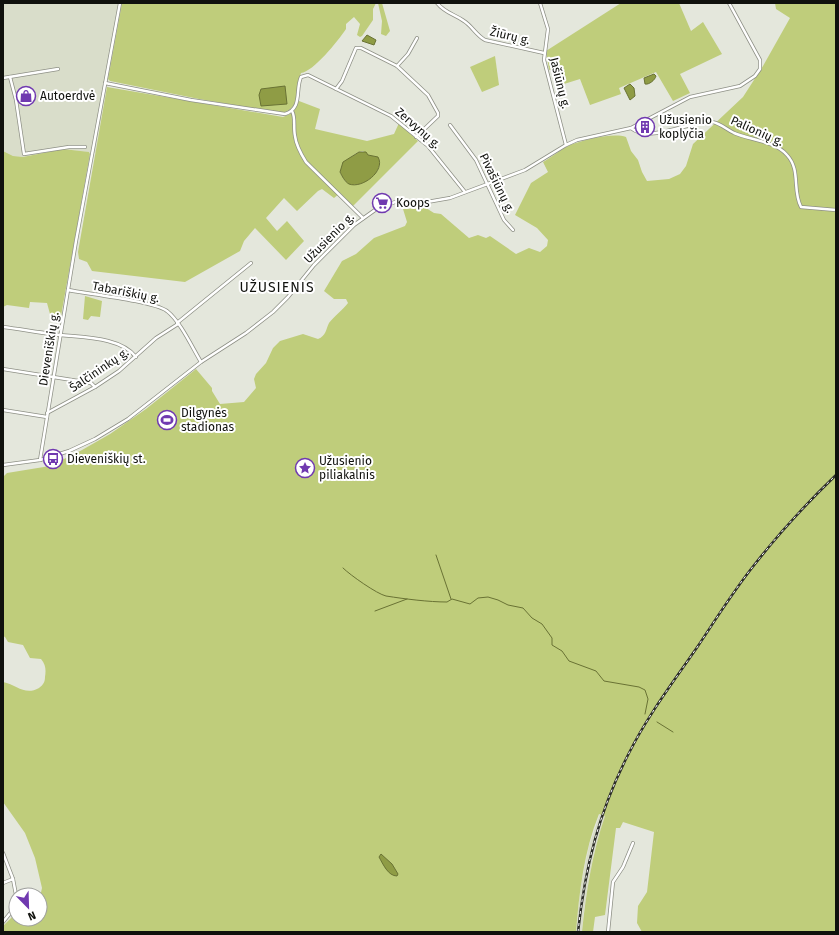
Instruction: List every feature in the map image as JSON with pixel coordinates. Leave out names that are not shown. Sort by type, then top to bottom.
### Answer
[{"type":"street","name":"Dieveniškių g.","points":[[40,460],[76,241],[120,3]]},
{"type":"street","name":"Žiūrų g.","points":[[437,3],[446,12],[466,22],[478,36],[485,40],[544,53]]},
{"type":"street","name":"Jašiūnų g.","points":[[540,3],[548,30],[544,53],[547,73],[566,145]]},
{"type":"street","name":"Užusienio g.","points":[[3,465],[40,460],[76,448],[115,427],[144,407],[201,362],[246,333],[273,312],[288,297],[314,265],[363,218],[392,203],[440,201],[525,170],[566,145],[589,136],[631,128],[690,97],[736,88],[745,84],[757,73],[761,65],[760,60],[729,3]]},
{"type":"street","points":[[397,66],[408,54],[417,38]]},
{"type":"street","points":[[336,89],[342,81],[356,48],[362,48],[397,66],[429,96],[438,116],[416,137]]},
{"type":"street","points":[[3,78],[58,69]]},
{"type":"street","points":[[10,76],[16,100],[24,154],[69,147],[85,147]]},
{"type":"street","name":"Zervynų g.","points":[[292,110],[298,100],[300,80],[303,76],[314,78],[384,111],[416,137],[437,157],[465,192]]},
{"type":"street","points":[[105,83],[191,100],[281,114],[292,110],[294,114],[295,135],[300,152],[306,162],[363,218]]},
{"type":"street","name":"Palionių g.","points":[[631,128],[637,132],[652,133],[712,122],[722,125],[744,137],[770,145],[787,155],[795,169],[797,180],[797,199],[801,207],[836,210]]},
{"type":"street","name":"Pivašiūnų g.","points":[[450,125],[474,157],[504,220],[513,230]]},
{"type":"street","name":"Šalčininkų g.","points":[[47,413],[95,387],[136,357],[156,338],[177,324],[251,263]]},
{"type":"street","name":"Tabariškių g.","points":[[68,290],[157,306],[166,311],[177,324],[201,362]]},
{"type":"street","points":[[3,327],[60,335],[89,337],[128,348],[136,357]]},
{"type":"street","points":[[3,369],[91,383],[95,387]]},
{"type":"street","points":[[3,410],[47,417]]},
{"type":"street","points":[[608,932],[613,882],[623,867],[633,843]]},
{"type":"street","points":[[3,853],[14,887]]},
{"type":"street","points":[[3,883],[13,879]]},
{"type":"shaded area","points":[[3,3],[122,3],[95,153],[63,149],[23,157],[13,156],[3,151]]},
{"type":"shaded area","points":[[122,3],[376,3],[373,9],[373,20],[362,36],[360,37],[357,35],[360,24],[354,17],[346,24],[346,29],[325,55],[312,67],[301,73],[295,103],[292,108],[281,113],[199,99],[110,81],[108,79]]},
{"type":"shaded area","points":[[378,3],[382,3],[390,31],[386,36],[381,34],[382,21]]},
{"type":"shaded area","points":[[621,3],[679,3],[691,31],[703,22],[722,54],[680,74],[690,93],[673,101],[656,72],[619,88],[621,94],[590,105],[580,79],[564,84],[559,67],[549,70],[546,51]]},
{"type":"shaded area","points":[[775,3],[836,3],[836,932],[642,932],[637,923],[638,906],[647,892],[654,832],[623,822],[620,828],[616,828],[605,915],[595,917],[593,932],[582,932],[590,874],[596,845],[605,816],[599,814],[583,872],[576,932],[3,932],[3,926],[8,921],[8,927],[48,927],[48,887],[42,887],[35,858],[25,833],[3,802],[3,682],[21,689],[29,691],[34,690],[42,686],[44,683],[46,672],[45,665],[41,659],[30,658],[23,645],[8,642],[3,636],[3,477],[7,473],[50,466],[82,450],[110,434],[146,409],[196,369],[212,388],[212,391],[220,404],[244,402],[256,388],[254,379],[256,374],[266,363],[273,348],[280,341],[303,334],[318,339],[323,336],[329,323],[348,303],[346,299],[334,299],[324,291],[342,261],[356,254],[374,238],[405,226],[407,222],[403,209],[426,208],[434,213],[441,214],[469,238],[478,235],[486,238],[490,236],[516,254],[529,248],[540,252],[547,246],[548,240],[537,228],[515,215],[531,183],[548,172],[543,162],[570,145],[598,137],[614,135],[626,137],[631,151],[638,160],[647,181],[669,179],[680,174],[686,166],[693,144],[743,97],[763,66],[790,18],[776,9]]},
{"type":"shaded area","points":[[367,35],[376,40],[374,45],[362,41]]},
{"type":"shaded area","points":[[495,56],[499,85],[482,92],[470,67]]},
{"type":"shaded area","points":[[654,74],[656,76],[653,81],[645,84],[644,78]]},
{"type":"shaded area","points":[[630,84],[634,88],[635,96],[630,100],[624,88]]},
{"type":"shaded area","points":[[285,86],[287,104],[261,106],[259,95],[261,89]]},
{"type":"shaded area","points":[[107,87],[283,117],[292,113],[299,101],[320,109],[315,129],[367,141],[394,134],[399,123],[418,141],[353,206],[340,193],[334,198],[322,189],[297,211],[284,198],[266,218],[277,231],[287,221],[304,241],[286,260],[255,228],[244,241],[240,251],[185,282],[92,271],[87,262],[79,259],[78,252]],"holes":[[[363,151],[368,155],[375,157],[380,165],[374,175],[356,185],[345,181],[340,172],[350,158],[356,153]]]},
{"type":"shaded area","points":[[63,149],[89,152],[90,154],[61,316],[50,314],[47,303],[30,302],[29,308],[7,305],[3,307],[3,151],[13,156],[23,157]]},
{"type":"shaded area","points":[[359,152],[366,152],[368,155],[378,157],[380,162],[379,168],[371,178],[366,181],[360,184],[349,184],[340,172],[343,162]]},
{"type":"shaded area","points":[[85,296],[102,301],[100,317],[91,316],[88,320],[83,319]]},
{"type":"shaded area","points":[[604,802],[607,810],[594,853],[584,910],[582,932],[576,932],[580,889],[589,846]]},
{"type":"shaded area","points":[[381,854],[392,864],[398,874],[397,876],[391,874],[386,869],[379,857]]},
{"type":"waterway","points":[[436,555],[451,599]]},
{"type":"waterway","points":[[343,568],[376,592],[386,596],[440,602],[447,602],[452,599],[470,604],[478,598],[488,597],[508,605],[523,608],[532,618],[542,624],[552,638],[552,645],[562,651],[569,661],[596,671],[604,681],[639,687],[645,690],[648,699],[645,714]]},
{"type":"waterway","points":[[375,611],[407,599]]},
{"type":"waterway","points":[[657,722],[673,732]]},
{"type":"railway","points":[[578,932],[589,862],[595,840],[609,796],[636,739],[662,698],[747,574],[784,529],[836,475]]},
{"type":"place","name":"Autoerdvė","points":[[26,96]]},
{"type":"place","name":"Užusienio koplyčia","points":[[645,127]]},
{"type":"place","name":"Koops","points":[[382,203]]},
{"type":"place","name":"Dilgynės stadionas","points":[[167,420]]},
{"type":"place","name":"Dieveniškių st.","points":[[53,459]]},
{"type":"place","name":"Užusienio piliakalnis","points":[[305,468]]},
{"type":"district","name":"UŽUSIENIS","points":[[277,287]]}]
